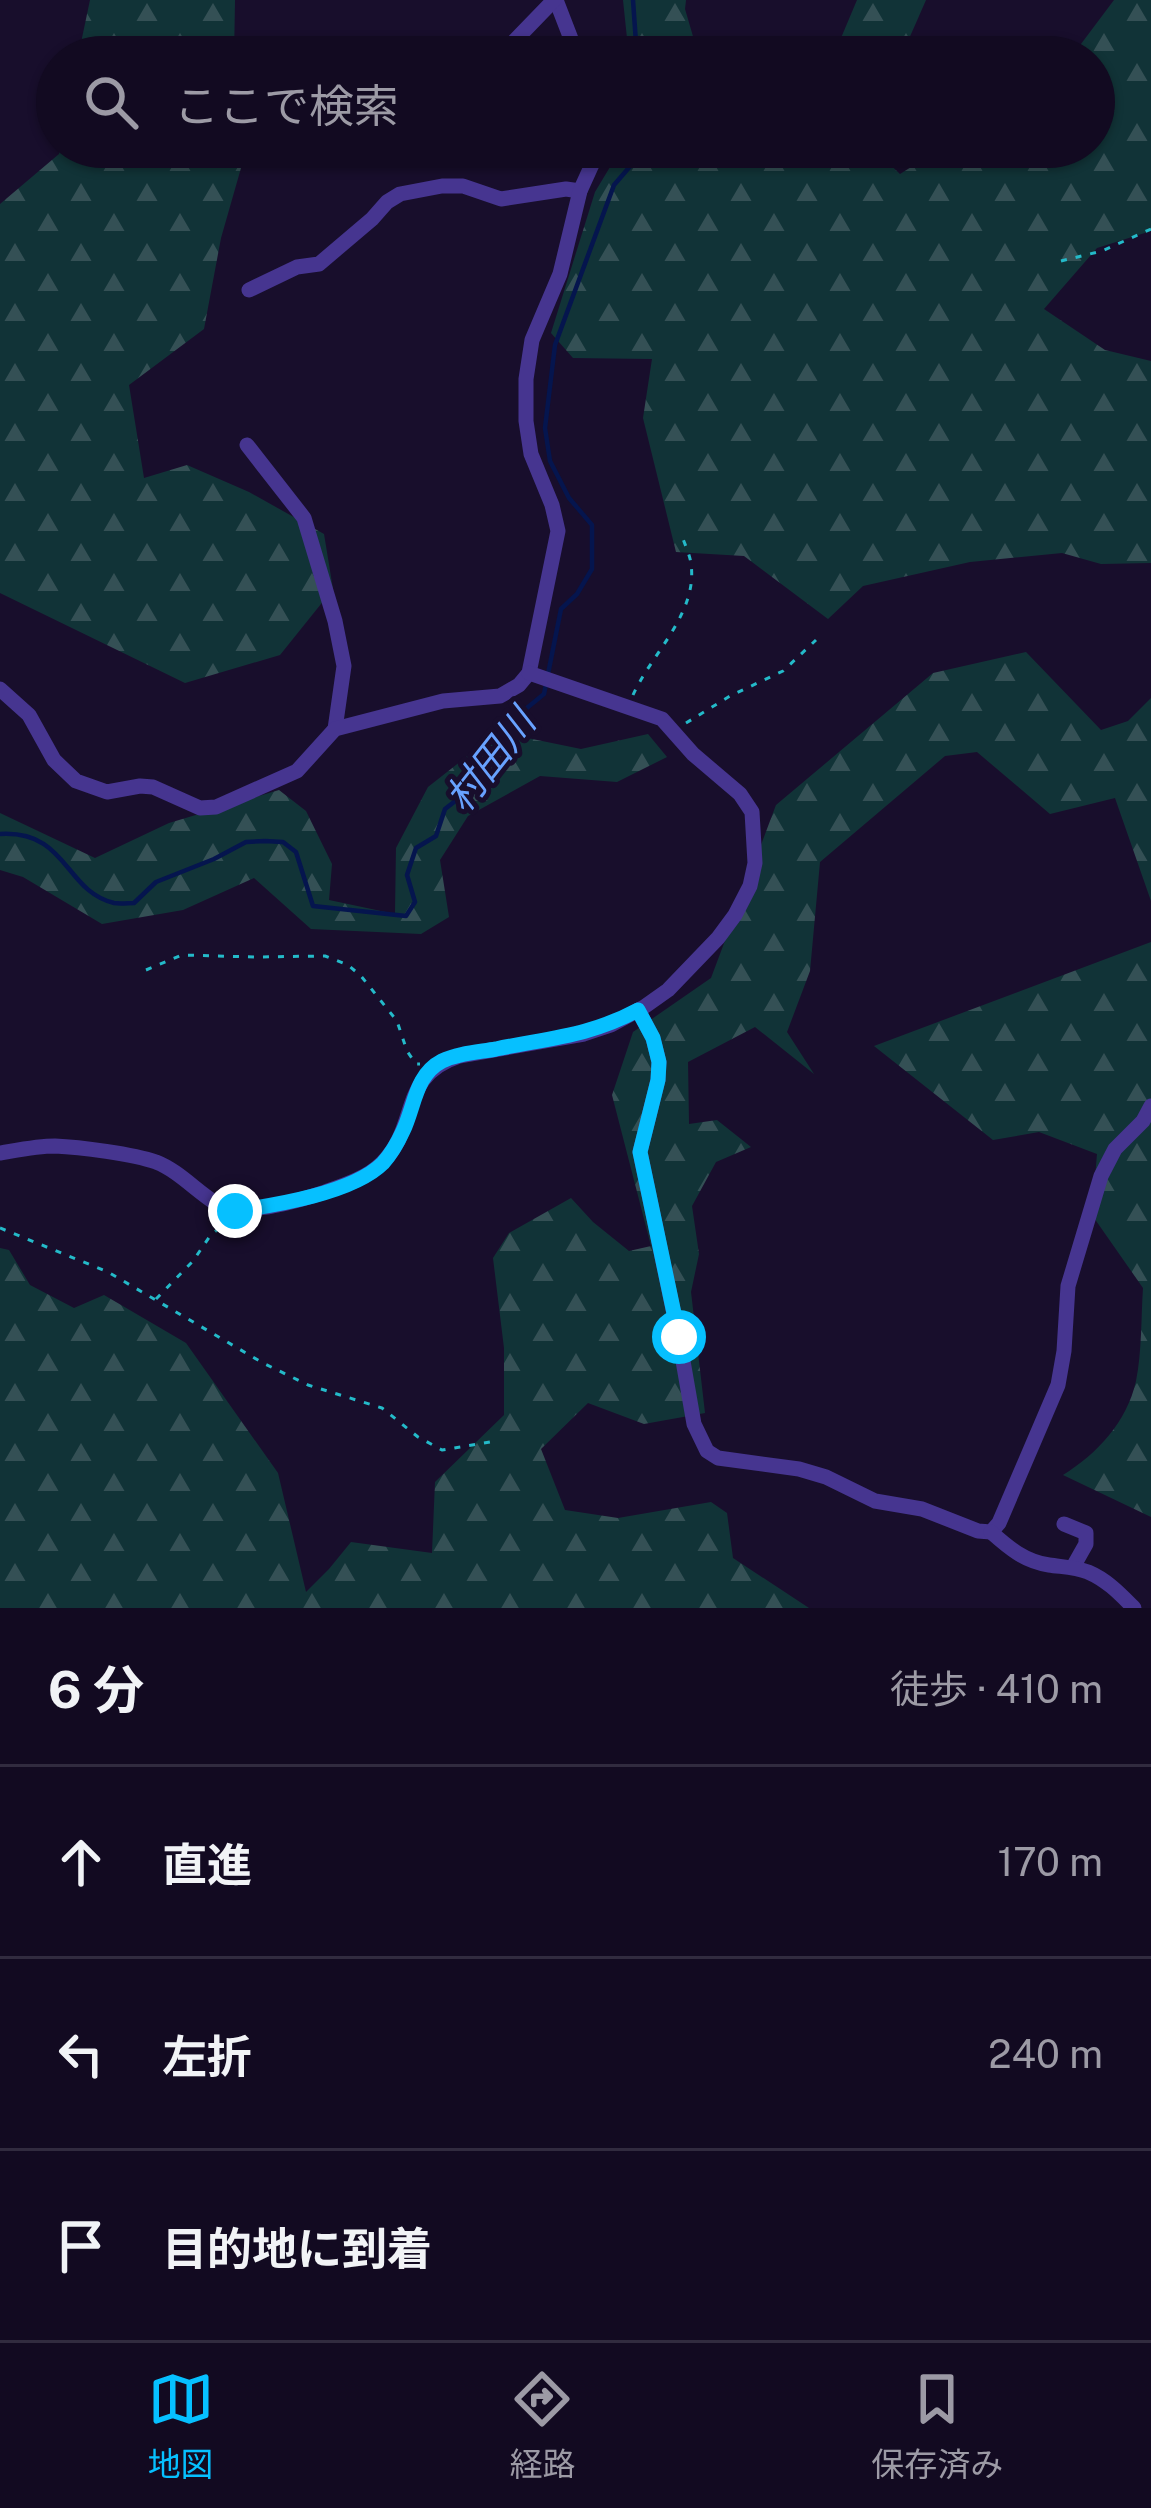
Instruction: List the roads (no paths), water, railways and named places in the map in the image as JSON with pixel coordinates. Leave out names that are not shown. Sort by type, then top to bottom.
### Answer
[{"type":"street","points":[[520,36],[555,0],[570,36]]},
{"type":"street","points":[[0,689],[29,715],[54,760],[76,781],[98,791],[140,785],[200,808],[231,802],[297,771],[335,729],[443,700],[500,696],[519,685],[530,673],[558,531],[531,454],[526,380],[532,340],[560,274],[580,191],[590,168]]},
{"type":"street","points":[[250,290],[297,267],[320,264],[400,194],[442,185],[464,186],[501,199],[580,191]]},
{"type":"street","points":[[247,445],[304,518],[344,665],[335,729]]},
{"type":"street","points":[[0,1153],[54,1146],[153,1161],[235,1211],[322,1193],[366,1176],[384,1162],[405,1127],[422,1078],[440,1062],[584,1034],[611,1025],[668,990],[718,938],[750,886],[755,863],[752,812],[740,794],[693,754],[662,719],[530,673]]},
{"type":"street","points":[[638,1010],[659,1062],[640,1152],[694,1424],[707,1451],[718,1458],[799,1468],[875,1501],[922,1509],[991,1532],[1014,1553],[1091,1573],[1134,1608]]},
{"type":"street","points":[[991,1532],[1058,1385],[1068,1286],[1101,1176],[1115,1149],[1151,1106]]},
{"type":"street","points":[[1064,1524],[1086,1533],[1086,1544],[1072,1568]]},
{"type":"waterway","name":"村田川","points":[[633,0],[636,36]]},
{"type":"waterway","name":"村田川","points":[[0,834],[39,841],[85,887],[114,903],[134,903],[156,882],[246,842],[283,842],[296,852],[313,906],[406,916],[415,902],[407,875],[416,848],[436,836],[445,809],[472,788],[511,721],[544,694],[561,609],[592,569],[592,525],[569,498],[550,461],[545,428],[555,345],[614,185],[629,168]]}]
